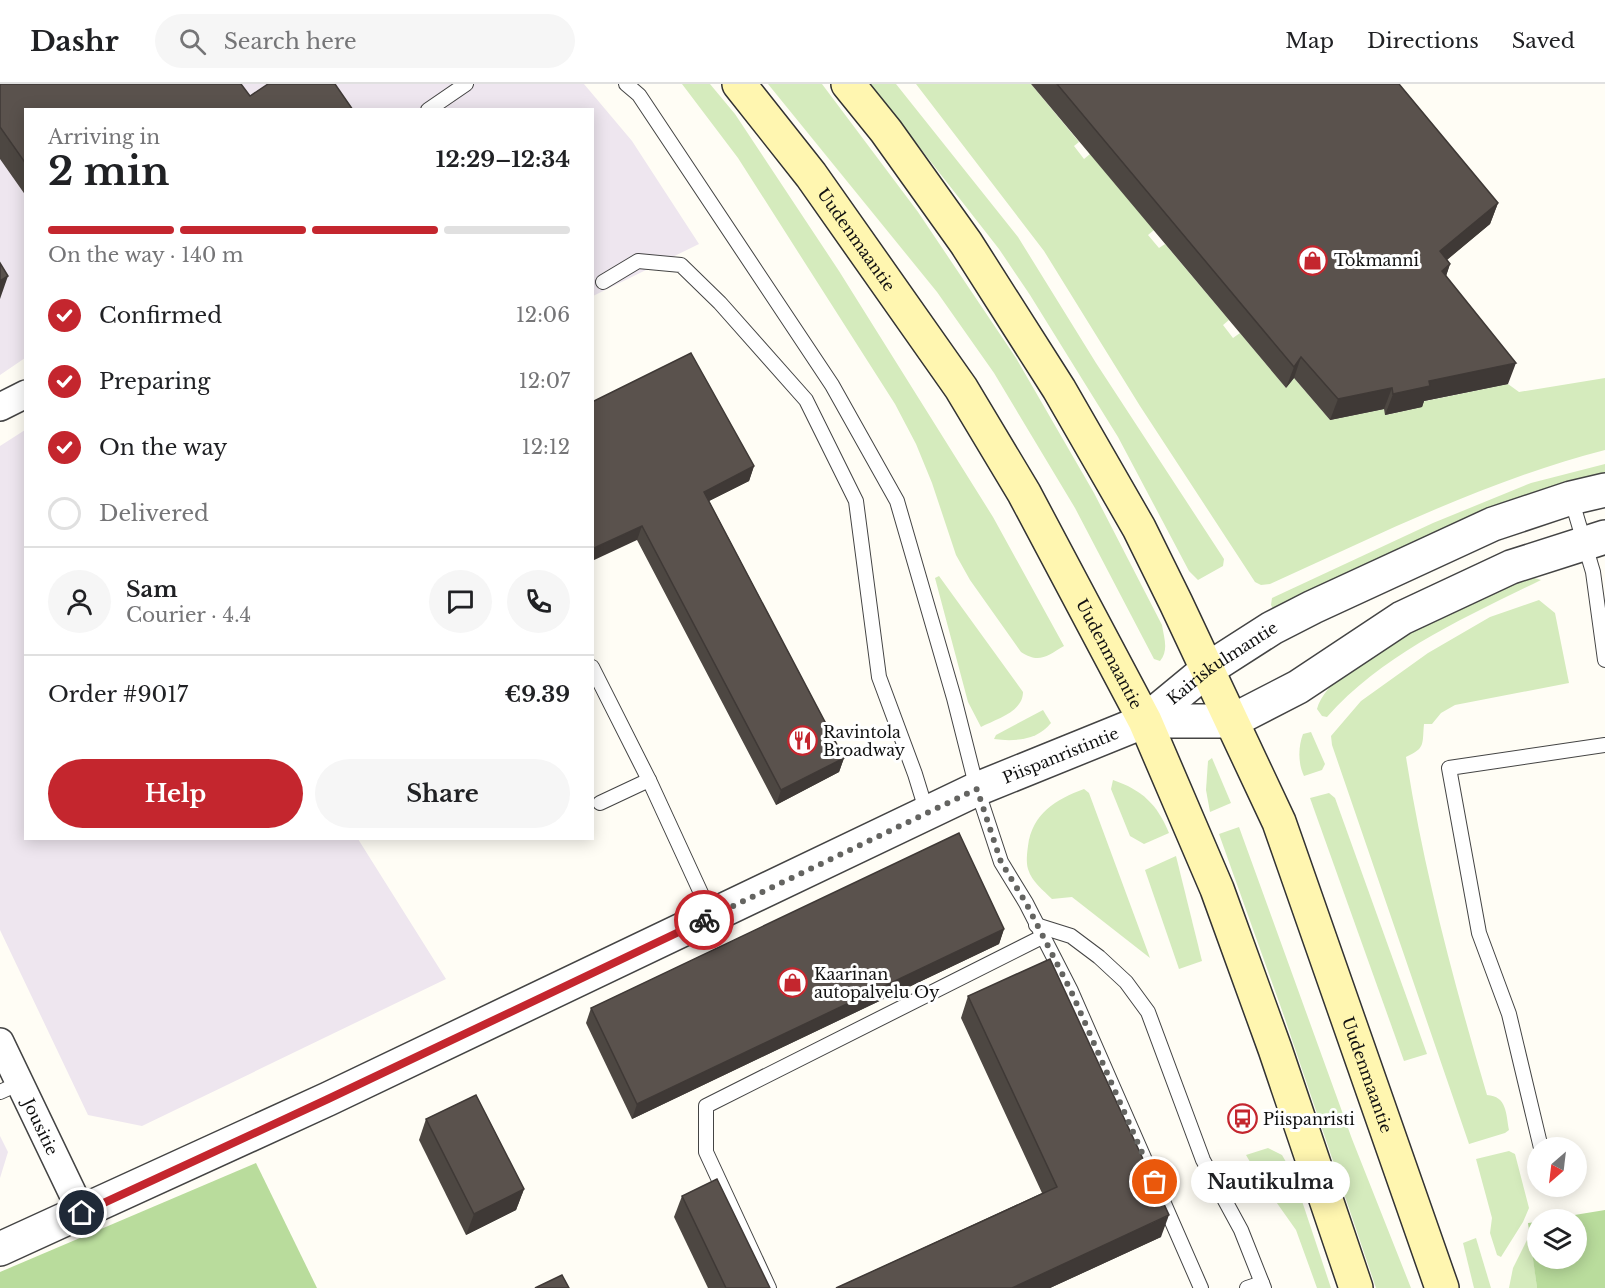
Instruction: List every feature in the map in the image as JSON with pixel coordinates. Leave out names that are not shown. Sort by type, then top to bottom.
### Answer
[{"type":"main road","name":"Uudenmaantie","points":[[739,84],[811,175],[961,388],[1024,492],[1145,721],[1217,889],[1275,1050],[1356,1288]]},
{"type":"main road","name":"Uudenmaantie","points":[[848,84],[886,131],[966,243],[1059,389],[1139,528],[1279,822],[1442,1288]]},
{"type":"street","points":[[0,407],[24,395]]},
{"type":"street","name":"Kairiskulmantie","points":[[1145,721],[1208,669],[1272,628],[1313,607],[1493,524],[1571,498],[1605,490]]},
{"type":"street","name":"Kairiskulmantie","points":[[1145,721],[1232,721],[1298,687],[1402,618],[1510,567],[1595,540]]},
{"type":"street","name":"Piispanristintie","points":[[0,1250],[328,1099],[977,789],[1145,721]]},
{"type":"street","name":"Jousitie","points":[[0,1042],[10,1088],[82,1213]]},
{"type":"lane","points":[[431,108],[466,84]]},
{"type":"lane","points":[[626,84],[639,95],[832,385],[897,501],[954,698],[977,789],[1001,862],[1026,903],[1071,991],[1201,1288]]},
{"type":"lane","points":[[603,282],[638,261],[681,265],[720,303],[806,400],[856,501],[879,677],[927,813]]},
{"type":"lane","points":[[1571,498],[1595,540],[1593,572],[1605,660]]},
{"type":"lane","points":[[594,671],[649,780],[712,916]]},
{"type":"lane","points":[[1538,1137],[1509,1014],[1479,933],[1449,768],[1605,745]]},
{"type":"lane","points":[[600,803],[649,780]]},
{"type":"lane","points":[[769,1288],[706,1152],[706,1106],[1039,931],[1071,936],[1099,957],[1126,982],[1148,1012],[1203,1160],[1241,1230],[1263,1286],[1247,1288]]},
{"type":"shaded area","points":[[0,84],[584,84],[632,141],[699,244],[594,296],[594,108],[24,108],[24,359],[0,375]]},
{"type":"shaded area","points":[[24,431],[24,840],[359,840],[446,979],[142,1126],[88,1115],[0,930],[0,446]]},
{"type":"shaded area","points":[[0,1136],[8,1152],[0,1178]]},
{"type":"green space","points":[[682,84],[710,84],[735,114],[839,271],[993,517],[1064,646],[1038,658],[1021,652],[970,580],[956,555],[932,483],[916,444],[895,404],[738,158]]},
{"type":"green space","points":[[768,84],[822,84],[918,212],[1016,358],[1094,493],[1162,625],[1165,648],[1160,661],[1154,659],[1075,508],[994,373],[937,292]]},
{"type":"green space","points":[[870,84],[896,84],[1018,237],[1096,363],[1224,559],[1223,566],[1198,580],[1189,571],[1118,437],[1030,295],[999,249]]},
{"type":"green space","points":[[916,84],[1031,84],[1079,142],[1074,146],[1084,159],[1090,154],[1154,230],[1148,235],[1159,248],[1165,244],[1229,320],[1223,325],[1233,338],[1240,333],[1286,388],[1294,378],[1330,420],[1384,409],[1386,415],[1422,407],[1421,402],[1508,384],[1519,392],[1605,378],[1605,450],[1562,462],[1477,492],[1270,584],[1261,585],[1255,582],[1140,406],[1044,251]]},
{"type":"green space","points":[[1605,464],[1605,482],[1275,612],[1271,605],[1272,598],[1433,523],[1531,483]]},
{"type":"green space","points":[[939,576],[1023,692],[1019,705],[1014,710],[981,727],[968,702],[935,578]]},
{"type":"green space","points":[[1528,576],[1541,580],[1455,623],[1400,655],[1349,694],[1327,717],[1322,716],[1317,709],[1329,689],[1350,669],[1377,650],[1443,614]]},
{"type":"green space","points":[[1539,600],[1555,613],[1569,683],[1455,705],[1441,713],[1432,724],[1424,724],[1422,745],[1406,757],[1431,885],[1463,1011],[1487,1095],[1494,1096],[1502,1102],[1509,1130],[1469,1144],[1332,745],[1331,736],[1361,701],[1428,653],[1490,617]]},
{"type":"green space","points":[[1043,710],[1051,723],[1046,729],[1033,736],[1017,740],[994,739],[996,735]]},
{"type":"green space","points":[[1311,732],[1325,764],[1322,770],[1304,776],[1299,755],[1300,744],[1303,734]]},
{"type":"green space","points":[[1212,758],[1231,803],[1210,812],[1206,790],[1208,761]]},
{"type":"green space","points":[[1113,780],[1132,788],[1147,799],[1154,806],[1169,833],[1144,844],[1130,836],[1111,789]]},
{"type":"green space","points":[[1084,789],[1089,793],[1150,958],[1072,897],[1052,899],[1038,886],[1028,869],[1027,852],[1034,825],[1055,803]]},
{"type":"green space","points":[[1329,793],[1335,798],[1427,1054],[1404,1061],[1310,798]]},
{"type":"green space","points":[[1239,827],[1352,1139],[1411,1288],[1376,1288],[1284,1016],[1219,834]]},
{"type":"green space","points":[[1176,856],[1202,961],[1179,969],[1145,870]]},
{"type":"green space","points":[[1268,1148],[1282,1155],[1293,1174],[1331,1288],[1317,1288],[1296,1230],[1246,1155]]},
{"type":"green space","points":[[1509,1151],[1515,1154],[1529,1208],[1501,1257],[1497,1255],[1490,1233],[1492,1218],[1476,1159]]},
{"type":"green space","points":[[256,1163],[317,1288],[0,1288],[0,1272]]},
{"type":"green space","points":[[1605,1210],[1605,1288],[1537,1288],[1534,1269],[1587,1269],[1587,1213]]},
{"type":"green space","points":[[1476,1238],[1491,1288],[1474,1288],[1463,1243]]},
{"type":"green space","points":[[1527,1240],[1527,1269],[1535,1269],[1537,1288],[1509,1288],[1513,1268]]},
{"type":"building","points":[[0,84],[241,84],[250,96],[268,84],[335,84],[352,108],[24,108],[24,161],[0,127]]},
{"type":"building","name":"Tokmanni","points":[[1057,84],[1399,84],[1498,203],[1440,251],[1450,264],[1442,271],[1516,363],[1429,381],[1430,386],[1393,394],[1392,388],[1338,399],[1301,357],[1294,367]]},
{"type":"building","points":[[0,263],[8,276],[0,281]]},
{"type":"building","points":[[691,353],[754,466],[704,492],[844,758],[781,790],[642,526],[594,548],[594,401]]},
{"type":"building","name":"Kaarinan autopalvelu Oy","points":[[959,833],[1004,929],[637,1104],[591,1008]]},
{"type":"building","points":[[1050,959],[1169,1215],[1012,1288],[836,1288],[1057,1187],[968,996]]},
{"type":"building","points":[[476,1095],[524,1189],[474,1214],[426,1119]]},
{"type":"building","points":[[717,1179],[770,1288],[726,1288],[682,1196]]},
{"type":"building","points":[[562,1275],[569,1288],[535,1288]]},
{"type":"way so far","points":[[704,920],[977,789],[1001,862],[1026,903],[1071,991],[1155,1182]]},
{"type":"place","name":"Tokmanni","points":[[1313,260]]},
{"type":"place","name":"Ravintola Broadway","points":[[802,741]]},
{"type":"place","name":"Kaarinan autopalvelu Oy","points":[[793,983]]},
{"type":"place","name":"Piispanristi","points":[[1242,1119]]},
{"type":"place","name":"Nautikulma","points":[[1155,1182]]},
{"type":"route","points":[[82,1213],[704,920]]}]
